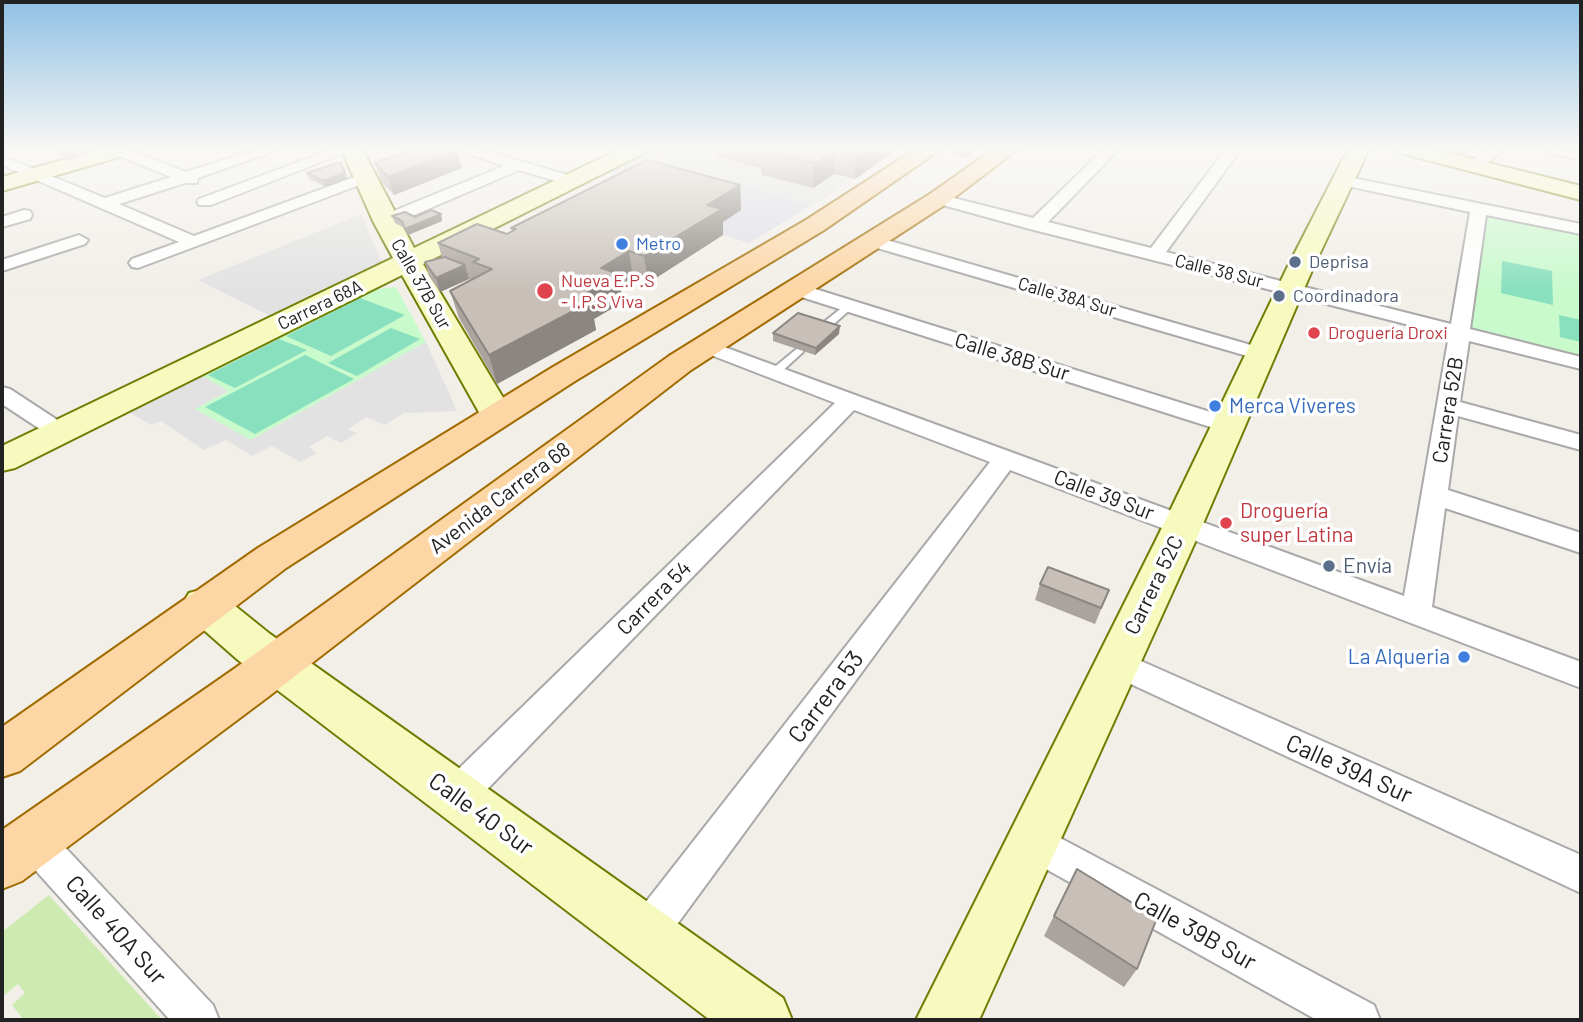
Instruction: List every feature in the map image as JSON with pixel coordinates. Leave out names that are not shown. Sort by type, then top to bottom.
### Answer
[{"type":"main road","points":[[2,754],[272,558],[497,416],[858,197]]},
{"type":"main road","name":"Avenida Carrera 68","points":[[18,851],[277,664],[705,346],[941,197]]},
{"type":"street","points":[[87,197],[194,242]]},
{"type":"street","points":[[104,204],[126,197]]},
{"type":"street","points":[[138,263],[321,197]]},
{"type":"street","name":"Calle 37B Sur","points":[[376,197],[385,221],[497,416]]},
{"type":"street","points":[[385,221],[443,197]]},
{"type":"street","name":"Carrera 68A","points":[[2,460],[540,197]]},
{"type":"street","points":[[1036,225],[1064,197]]},
{"type":"street","points":[[1154,255],[1198,197]]},
{"type":"street","name":"Carrera 52C","points":[[947,1020],[1335,197]]},
{"type":"street","points":[[1424,197],[1581,229]]},
{"type":"street","name":"Calle 38 Sur","points":[[938,199],[1581,363]]},
{"type":"street","name":"Carrera 52B","points":[[1416,612],[1479,208]]},
{"type":"street","points":[[2,222],[24,215]]},
{"type":"street","points":[[2,266],[79,240]]},
{"type":"street","name":"Calle 38A Sur","points":[[873,241],[1261,354]]},
{"type":"street","name":"Calle 38B Sur","points":[[796,289],[1228,425]]},
{"type":"street","name":"Calle 39 Sur","points":[[705,346],[1581,674]]},
{"type":"street","points":[[2,394],[60,432]]},
{"type":"street","name":"Carrera 54","points":[[456,796],[851,400]]},
{"type":"street","points":[[1448,406],[1581,443]]},
{"type":"street","name":"Carrera 53","points":[[646,935],[1006,458]]},
{"type":"street","points":[[1434,495],[1581,543]]},
{"type":"street","name":"Calle 40 Sur","points":[[204,605],[277,664],[761,1020]]},
{"type":"street","name":"Calle 39A Sur","points":[[1116,663],[1581,874]]},
{"type":"street","name":"Calle 39B Sur","points":[[1032,841],[1359,1020]]},
{"type":"street","name":"Calle 40A Sur","points":[[18,851],[198,1020]]},
{"type":"lane","points":[[823,328],[849,305]]},
{"type":"lane","points":[[775,372],[799,350]]},
{"type":"green space","points":[[1481,210],[1581,230],[1581,361],[1465,331]]},
{"type":"green space","points":[[1502,261],[1552,271],[1553,305],[1501,293]]},
{"type":"green space","points":[[396,287],[426,342],[251,440],[194,409],[228,392],[201,375],[369,290]]},
{"type":"green space","points":[[360,298],[405,315],[331,356],[286,336]]},
{"type":"green space","points":[[1559,315],[1581,320],[1581,342],[1560,337]]},
{"type":"green space","points":[[391,328],[420,339],[357,376],[328,363]]},
{"type":"green space","points":[[279,339],[307,350],[235,388],[208,375]]},
{"type":"green space","points":[[305,355],[354,379],[255,434],[205,407]]},
{"type":"green space","points":[[49,895],[162,1020],[24,1020],[12,1005],[25,993],[18,984],[2,997],[2,932]]},
{"type":"shaded area","points":[[694,197],[783,197],[812,205],[749,243],[708,230],[740,210]]},
{"type":"shaded area","points":[[783,197],[826,197],[812,205]]},
{"type":"shaded area","points":[[361,214],[382,263],[270,316],[198,280]]},
{"type":"shaded area","points":[[426,342],[457,411],[404,413],[385,425],[366,417],[348,429],[357,433],[341,443],[327,436],[309,447],[317,453],[300,462],[272,446],[252,456],[226,440],[204,450],[161,421],[151,425],[127,411],[201,375],[228,391],[195,409],[251,440]]},
{"type":"building","points":[[574,197],[721,197],[707,205],[722,209],[644,256],[629,251],[601,268],[619,274],[580,297],[591,302],[489,355],[450,291],[492,269],[473,262],[479,259],[438,243],[477,224],[507,234],[516,229],[511,228]]},
{"type":"building","points":[[431,210],[441,214],[405,229],[402,221],[392,216],[405,212],[415,217]]},
{"type":"building","points":[[445,257],[465,265],[436,278],[425,262]]},
{"type":"building","points":[[798,313],[840,326],[816,348],[773,333]]},
{"type":"building","points":[[1048,567],[1109,590],[1101,608],[1040,584]]},
{"type":"building","points":[[1077,869],[1157,918],[1137,969],[1054,916]]},
{"type":"place","name":"Metro","points":[[622,244]]},
{"type":"place","name":"Deprisa","points":[[1295,262]]},
{"type":"place","name":"Nueva E.P.S - I.P.S Viva","points":[[545,291]]},
{"type":"place","name":"Coordinadora","points":[[1279,296]]},
{"type":"place","name":"Droguería Droxi","points":[[1314,333]]},
{"type":"place","name":"Merca Viveres","points":[[1215,406]]},
{"type":"place","name":"Droguería super Latina","points":[[1226,523]]},
{"type":"place","name":"Envía","points":[[1329,566]]},
{"type":"place","name":"La Alqueria","points":[[1464,657]]}]
